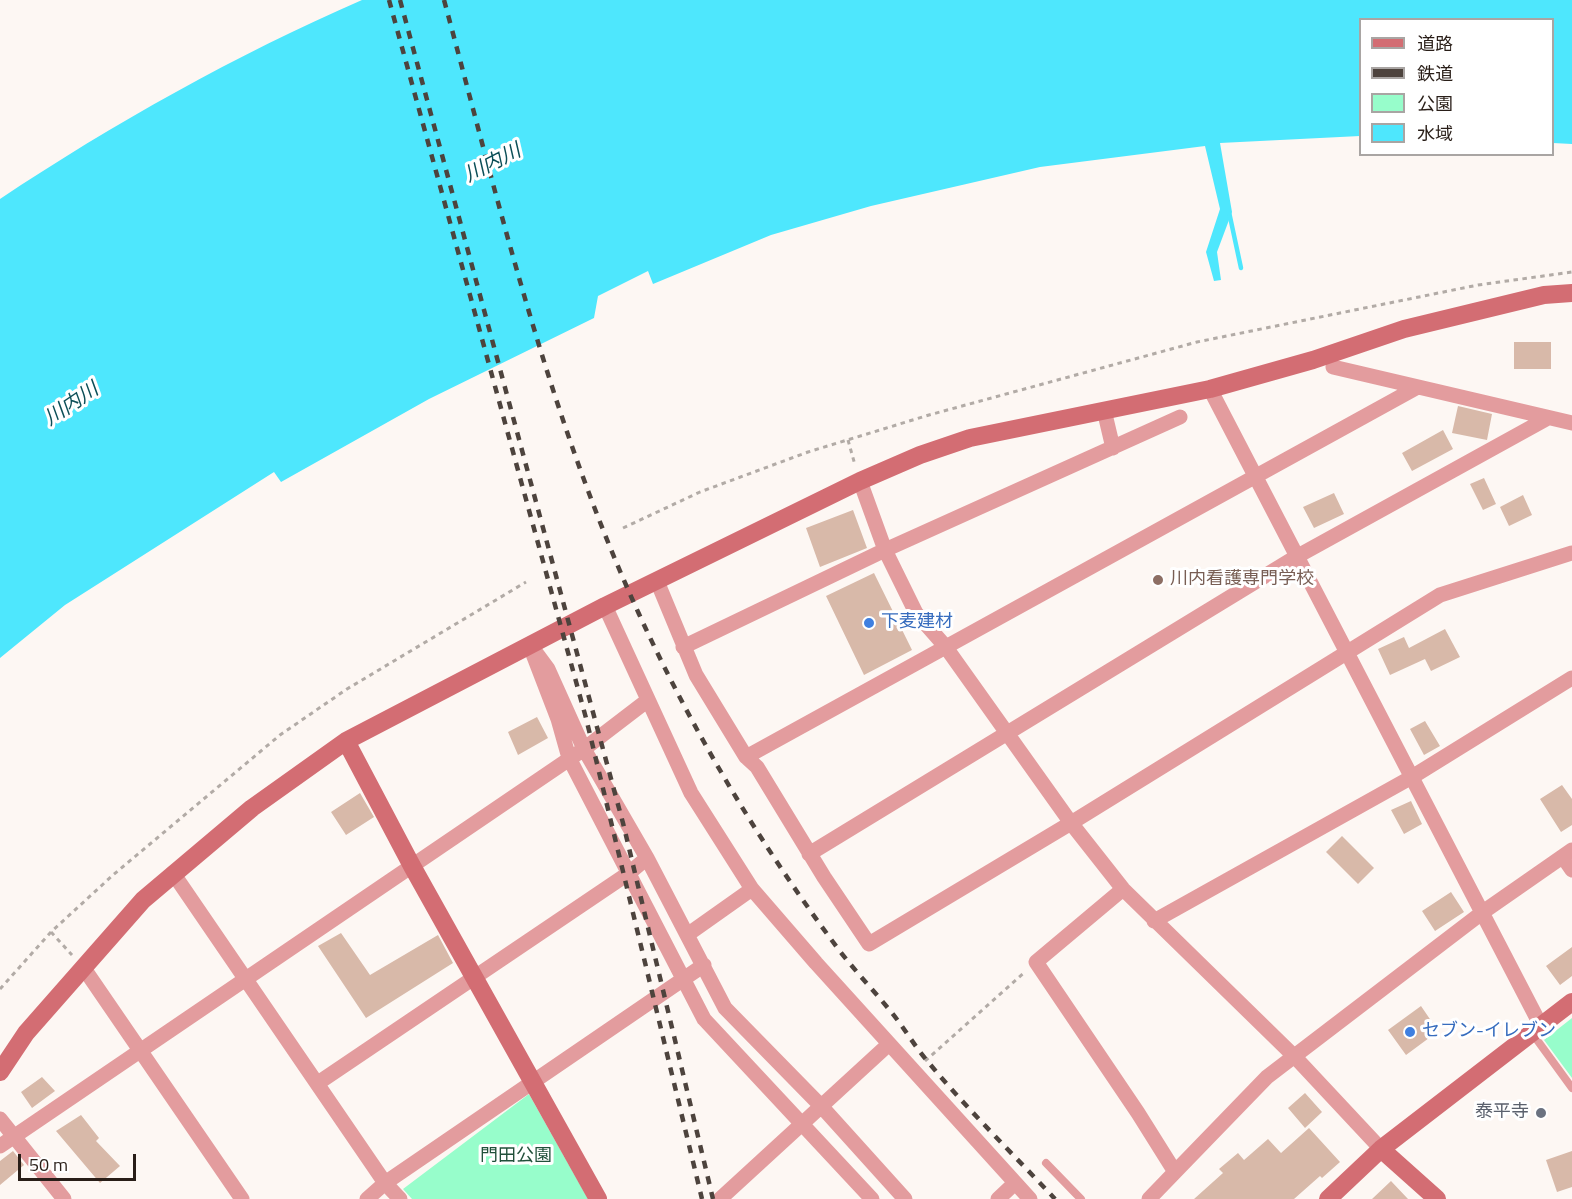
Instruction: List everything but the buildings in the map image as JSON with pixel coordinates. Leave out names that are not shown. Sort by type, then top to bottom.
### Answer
[{"type":"street","points":[[0,1072],[27,1033],[83,966],[143,900],[252,808],[346,741],[605,606],[860,481],[920,455],[970,438],[1210,389],[1313,360],[1404,328],[1544,295],[1572,293]]},
{"type":"street","points":[[1333,367],[1572,423]]},
{"type":"street","points":[[746,758],[1252,476],[1416,388]]},
{"type":"street","points":[[1210,389],[1252,476],[1349,654],[1482,912],[1536,1030]]},
{"type":"street","points":[[1104,410],[1113,448]]},
{"type":"street","points":[[683,647],[885,550],[1180,417]]},
{"type":"street","points":[[809,854],[1296,557],[1548,418]]},
{"type":"street","points":[[860,481],[885,550],[916,613],[945,646],[1071,824],[1123,889],[1294,1057],[1381,1149],[1437,1199]]},
{"type":"street","points":[[657,581],[696,675],[746,758],[757,767],[809,854],[869,944],[1071,824],[1440,596],[1572,553]]},
{"type":"street","points":[[605,606],[691,793],[752,889],[1030,1199]]},
{"type":"street","points":[[531,646],[548,669],[584,749],[647,858],[725,1008],[822,1107],[904,1199]]},
{"type":"street","points":[[531,646],[538,672],[558,719],[569,758],[704,1019],[872,1199]]},
{"type":"street","points":[[1154,921],[1412,777],[1572,678]]},
{"type":"street","points":[[7,1141],[584,749],[648,700]]},
{"type":"street","points":[[346,741],[412,866],[598,1199]]},
{"type":"street","points":[[1149,1199],[1268,1077],[1482,912],[1567,853],[1572,870]]},
{"type":"street","points":[[318,1083],[629,873],[647,858]]},
{"type":"street","points":[[173,873],[385,1183],[400,1199]]},
{"type":"street","points":[[687,934],[752,889]]},
{"type":"street","points":[[1123,889],[1036,962],[1175,1172]]},
{"type":"street","points":[[367,1199],[385,1183],[531,1081],[704,965]]},
{"type":"street","points":[[83,966],[242,1199]]},
{"type":"street","points":[[1328,1199],[1381,1149],[1572,1002]]},
{"type":"street","points":[[720,1199],[889,1044]]},
{"type":"street","points":[[0,1119],[7,1141],[64,1199]]},
{"type":"street","points":[[998,1199],[1015,1182]]},
{"type":"lane","points":[[1536,1030],[1572,1088]]},
{"type":"lane","points":[[1047,1163],[1081,1199]]},
{"type":"path","points":[[623,528],[700,492],[808,452],[929,415],[1197,342],[1478,285],[1572,272]]},
{"type":"path","points":[[848,440],[860,481]]},
{"type":"path","points":[[0,989],[51,932],[131,860],[280,735],[347,688],[526,582]]},
{"type":"path","points":[[51,932],[83,966]]},
{"type":"path","points":[[917,1059],[927,1061],[1036,962]]},
{"type":"green space","points":[[1572,1018],[1572,1078],[1544,1040]]},
{"type":"green space","name":"門田公園","points":[[529,1094],[588,1199],[412,1199],[403,1189]]},
{"type":"water","name":"川内川","points":[[362,0],[1572,0],[1572,144],[1554,143],[1554,18],[1359,18],[1359,136],[1220,143],[1232,212],[1217,252],[1221,280],[1214,281],[1206,252],[1220,209],[1205,146],[1040,167],[871,206],[771,235],[653,284],[648,271],[598,296],[594,318],[429,399],[281,482],[274,472],[65,605],[0,658],[0,199],[131,117],[222,67]]},
{"type":"waterway","points":[[1229,212],[1241,268]]},
{"type":"railway","points":[[389,0],[586,718],[702,1199]]},
{"type":"railway","points":[[400,0],[623,823],[713,1199]]},
{"type":"railway","points":[[444,0],[529,311],[578,464],[639,614],[682,702],[756,829],[810,911],[839,950],[892,1013],[924,1057],[975,1115],[1055,1199]]},
{"type":"place","name":"川内看護専門学校","points":[[1158,580]]},
{"type":"place","name":"下麦建材","points":[[869,623]]},
{"type":"place","name":"セブン-イレブン","points":[[1410,1032]]},
{"type":"place","name":"泰平寺","points":[[1541,1113]]}]
